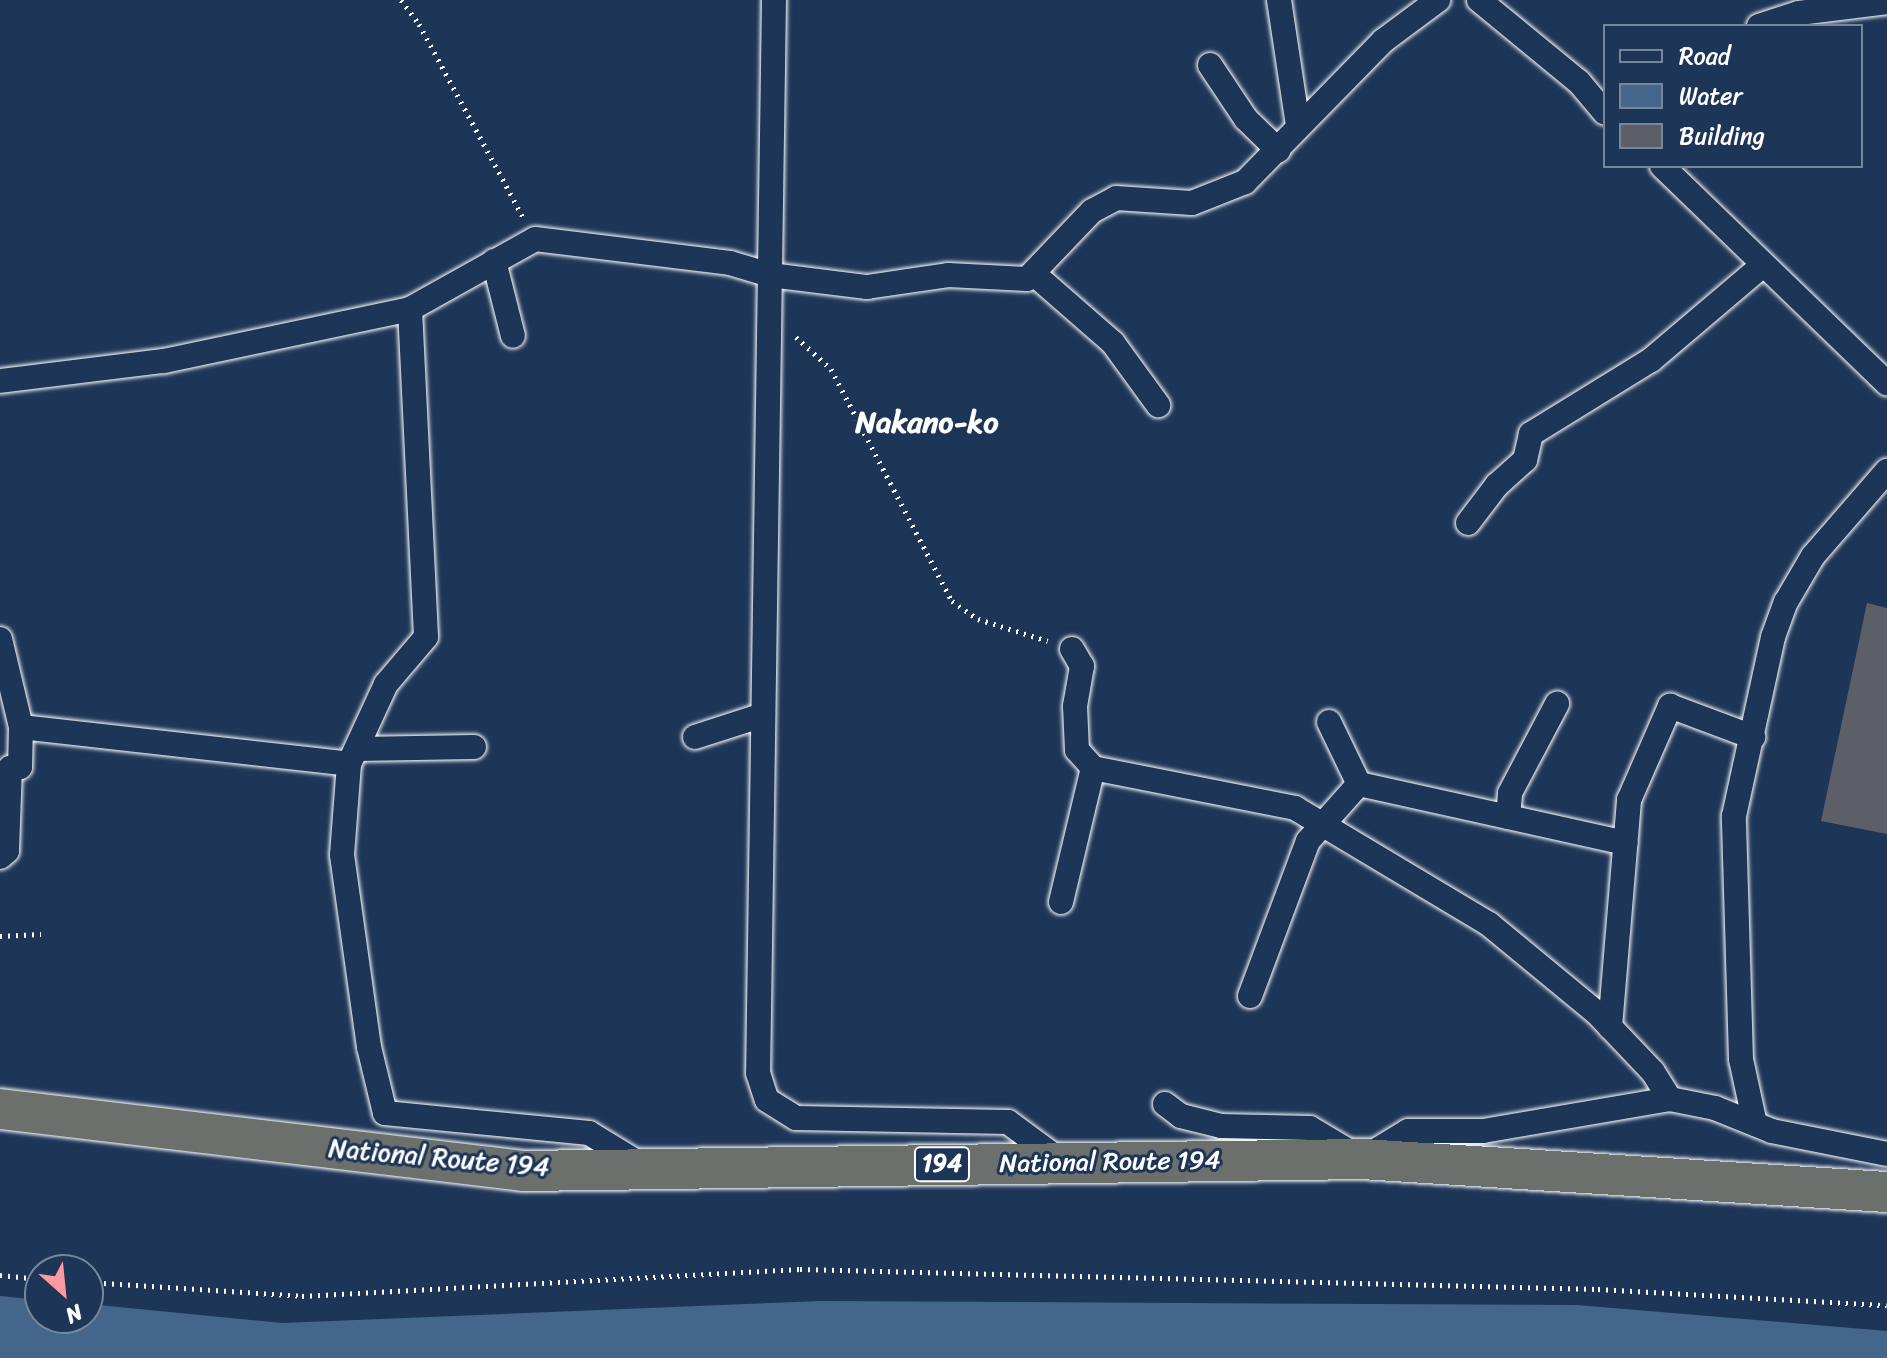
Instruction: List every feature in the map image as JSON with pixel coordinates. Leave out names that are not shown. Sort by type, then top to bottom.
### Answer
[{"type":"highway","name":"National Route 194","points":[[0,1109],[524,1171],[1362,1159],[1887,1192]]},
{"type":"street","points":[[774,0],[758,1073],[767,1100],[796,1118],[1008,1122],[1063,1163]]},
{"type":"street","points":[[1279,0],[1298,126]]},
{"type":"street","points":[[0,381],[164,361],[410,309],[535,239],[730,263],[770,275],[867,287],[948,275],[1027,279],[1092,211],[1116,198],[1161,203],[1219,196],[1245,182],[1383,41],[1438,0]]},
{"type":"street","points":[[1479,0],[1596,87],[1603,107]]},
{"type":"street","points":[[1768,24],[1887,2]]},
{"type":"street","points":[[1210,65],[1246,119],[1278,150]]},
{"type":"street","points":[[1664,168],[1887,383]]},
{"type":"street","points":[[494,261],[513,336]]},
{"type":"street","points":[[1468,523],[1497,485],[1525,460],[1531,434],[1651,360],[1763,265]]},
{"type":"street","points":[[1034,274],[1113,343],[1158,405]]},
{"type":"street","points":[[410,309],[426,637],[386,684],[353,756],[342,855],[369,1047],[385,1113],[589,1133],[649,1169]]},
{"type":"street","points":[[1755,1124],[1741,1059],[1734,816],[1773,637],[1786,602],[1813,556],[1887,471]]},
{"type":"street","points":[[0,639],[21,727],[20,767],[10,768],[7,851],[0,857]]},
{"type":"street","points":[[1072,649],[1082,666],[1075,706],[1077,750],[1093,768],[1295,808],[1489,924],[1610,1027],[1670,1099]]},
{"type":"street","points":[[1508,817],[1510,793],[1557,704]]},
{"type":"street","points":[[1610,1027],[1629,800],[1670,706],[1753,737]]},
{"type":"street","points":[[695,737],[763,715]]},
{"type":"street","points":[[1329,722],[1359,784]]},
{"type":"street","points":[[21,727],[353,756],[474,747]]},
{"type":"street","points":[[1061,902],[1093,768]]},
{"type":"street","points":[[1359,784],[1626,843]]},
{"type":"street","points":[[1250,996],[1308,841],[1359,784]]},
{"type":"street","points":[[1165,1104],[1181,1116],[1221,1126],[1310,1128],[1362,1159],[1408,1131],[1483,1131],[1670,1099],[1715,1108],[1755,1124],[1833,1146],[1887,1154]]},
{"type":"path","points":[[401,0],[419,24],[535,239]]},
{"type":"path","points":[[769,311],[831,369],[952,601],[978,619],[1072,649]]},
{"type":"path","points":[[0,936],[41,934]]},
{"type":"path","points":[[104,1283],[302,1296],[800,1269],[1598,1289],[1887,1305]]},
{"type":"path","points":[[0,1275],[24,1277]]},
{"type":"water","points":[[0,1296],[24,1298],[24,1334],[104,1334],[104,1306],[282,1323],[820,1301],[1577,1305],[1887,1331],[1887,1358],[0,1358]]},
{"type":"building","points":[[1867,603],[1887,608],[1887,834],[1821,821]]},
{"type":"district","name":"Nakano-ko","points":[[927,422]]}]
